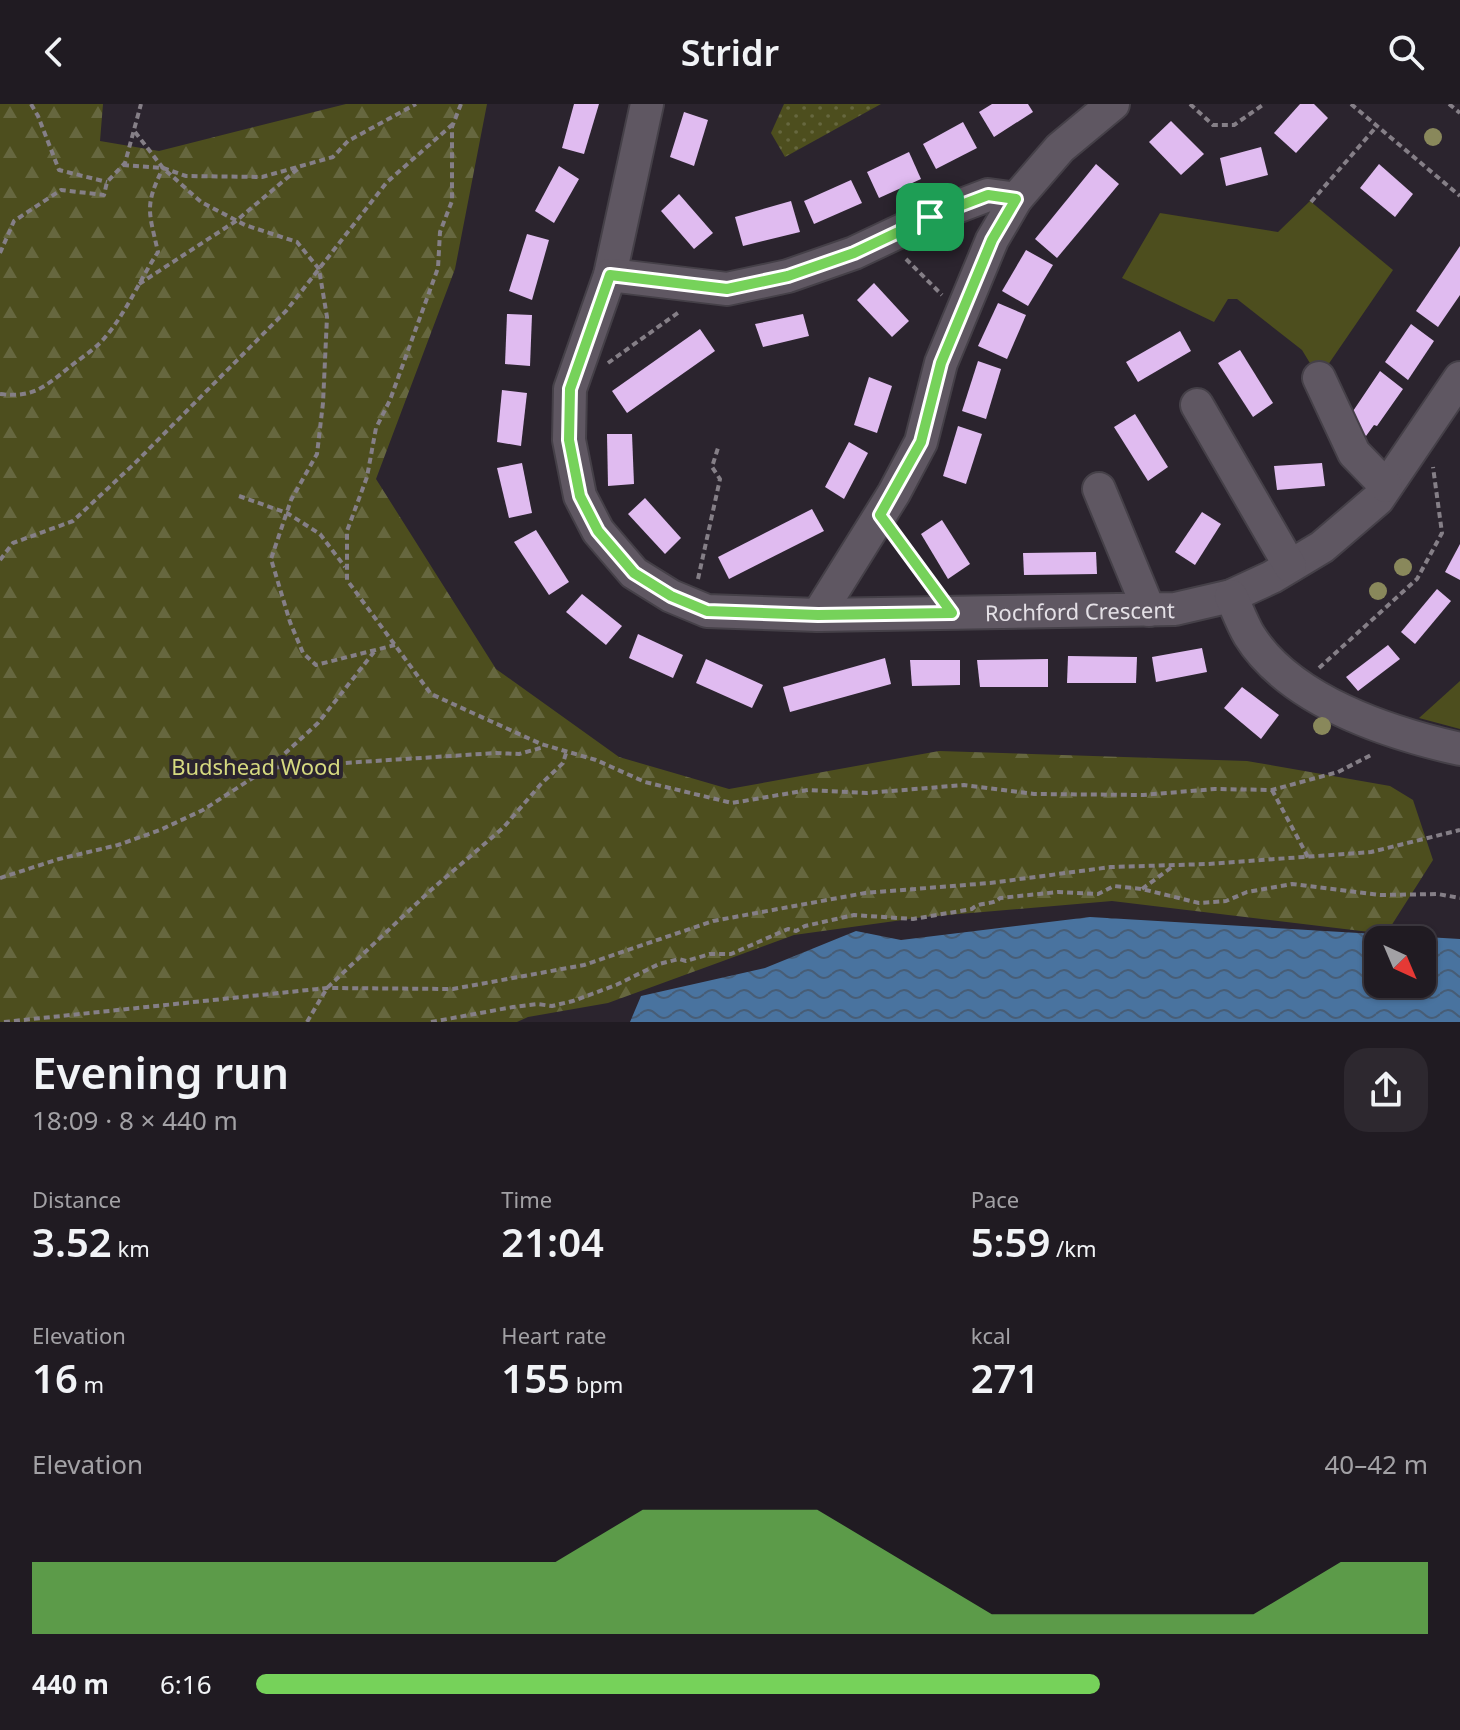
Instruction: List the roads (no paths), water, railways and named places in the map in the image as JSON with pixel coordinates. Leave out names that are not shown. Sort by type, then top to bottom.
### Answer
[{"type":"street","name":"Rochford Crescent","points":[[647,104],[610,275],[570,389],[569,440],[580,496],[598,531],[634,573],[671,596],[707,611],[818,615],[1149,610],[1175,609],[1231,596],[1322,547],[1378,499],[1460,378]]},
{"type":"street","points":[[818,615],[921,442],[941,363],[992,240],[1016,199],[1060,148],[1113,104]]},
{"type":"street","points":[[610,275],[727,289],[788,276],[854,253],[930,217],[988,195],[1016,199]]},
{"type":"street","points":[[1319,378],[1354,453],[1386,486]]},
{"type":"street","points":[[1197,405],[1290,566]]},
{"type":"street","points":[[1099,489],[1149,610]]},
{"type":"street","points":[[1231,596],[1249,636],[1273,664],[1299,685],[1355,716],[1419,740],[1460,749]]},
{"type":"water","points":[[1090,917],[1364,933],[1364,998],[1436,998],[1436,938],[1460,939],[1460,1022],[630,1022],[641,996],[765,968],[856,931],[901,940]]},
{"type":"park label","name":"Budshead Wood","points":[[256,766]]}]
